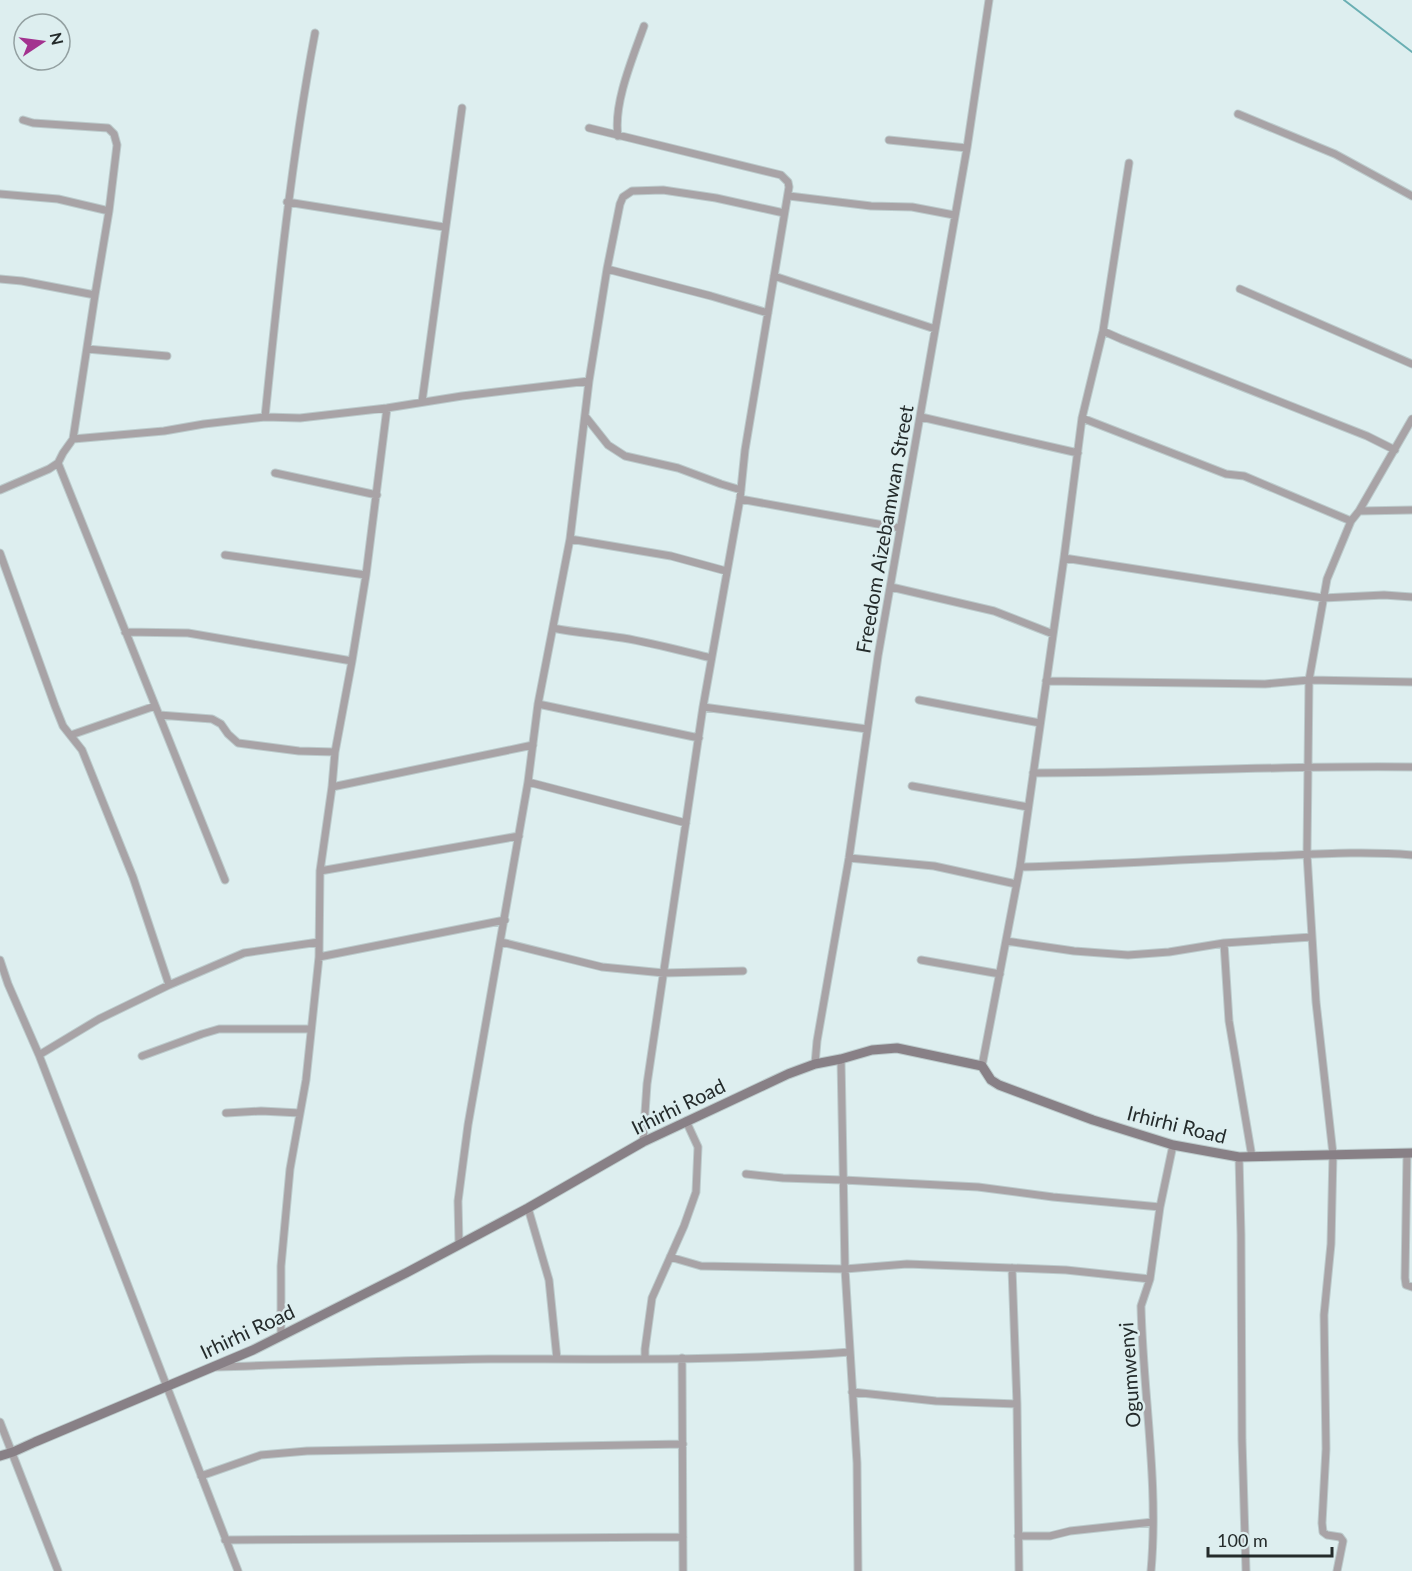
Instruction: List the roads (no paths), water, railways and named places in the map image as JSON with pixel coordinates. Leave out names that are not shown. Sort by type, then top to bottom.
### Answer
[{"type":"street","name":"Freedom Aizebamwan Street","points":[[815,1064],[849,858],[878,656],[967,148],[989,0]]},
{"type":"street","points":[[618,136],[620,99],[644,26]]},
{"type":"street","points":[[265,417],[288,202],[315,33]]},
{"type":"street","points":[[422,402],[462,108]]},
{"type":"street","points":[[1238,114],[1335,154],[1412,195]]},
{"type":"street","points":[[0,490],[49,469],[58,462],[73,439],[109,211],[117,145],[114,134],[108,128],[33,123],[23,120]]},
{"type":"street","points":[[589,129],[781,175],[788,182],[789,196],[784,213],[745,450],[740,499],[703,707],[647,1084],[643,1142]]},
{"type":"street","points":[[890,140],[967,148]]},
{"type":"street","points":[[982,1066],[1020,867],[1083,418],[1103,331],[1129,163]]},
{"type":"street","points":[[459,1244],[458,1201],[468,1125],[528,782],[538,704],[570,539],[589,381],[620,204],[623,197],[632,191],[663,190],[716,198],[784,213]]},
{"type":"street","points":[[0,194],[58,199],[109,211]]},
{"type":"street","points":[[789,196],[871,206],[912,207],[954,215]]},
{"type":"street","points":[[288,202],[444,227]]},
{"type":"street","points":[[607,270],[768,312]]},
{"type":"street","points":[[774,276],[935,329]]},
{"type":"street","points":[[0,279],[94,295]]},
{"type":"street","points":[[1240,289],[1412,364]]},
{"type":"street","points":[[1103,331],[1367,436],[1395,450]]},
{"type":"street","points":[[87,349],[167,356]]},
{"type":"street","points":[[73,439],[154,432],[265,417],[300,418],[589,381]]},
{"type":"street","points":[[281,1336],[280,1266],[290,1169],[306,1080],[320,957],[320,871],[332,787],[334,752],[366,575],[387,408]]},
{"type":"street","points":[[585,416],[608,445],[625,456],[678,468],[741,490]]},
{"type":"street","points":[[921,417],[1078,453]]},
{"type":"street","points":[[1083,418],[1226,474],[1244,476],[1351,521]]},
{"type":"street","points":[[1336,1571],[1343,1541],[1340,1537],[1323,1532],[1322,1523],[1326,1449],[1324,1315],[1331,1244],[1333,1154],[1316,1002],[1307,854],[1310,680],[1327,579],[1351,521],[1408,433],[1412,419]]},
{"type":"street","points":[[58,462],[225,880]]},
{"type":"street","points":[[275,473],[377,495]]},
{"type":"street","points":[[740,499],[900,528]]},
{"type":"street","points":[[1359,511],[1412,510]]},
{"type":"street","points":[[570,539],[671,556],[726,571]]},
{"type":"street","points":[[0,553],[63,726],[82,750],[133,877],[169,984]]},
{"type":"street","points":[[225,555],[366,575]]},
{"type":"street","points":[[1064,558],[1323,598],[1384,595],[1412,597]]},
{"type":"street","points":[[891,586],[994,611],[1053,634]]},
{"type":"street","points":[[553,628],[625,639],[711,658]]},
{"type":"street","points":[[125,632],[188,633],[352,661]]},
{"type":"street","points":[[1046,681],[1265,684],[1310,680],[1412,682]]},
{"type":"street","points":[[919,700],[1040,723]]},
{"type":"street","points":[[538,704],[699,738]]},
{"type":"street","points":[[71,735],[154,706]]},
{"type":"street","points":[[703,707],[867,729]]},
{"type":"street","points":[[159,715],[212,719],[221,724],[238,743],[334,752]]},
{"type":"street","points":[[332,787],[533,745]]},
{"type":"street","points":[[1033,773],[1308,766],[1412,767]]},
{"type":"street","points":[[528,782],[686,823]]},
{"type":"street","points":[[912,786],[1029,807]]},
{"type":"street","points":[[320,871],[519,836]]},
{"type":"street","points":[[1020,867],[1086,866],[1307,854],[1376,852],[1412,855]]},
{"type":"street","points":[[849,858],[934,866],[1017,884]]},
{"type":"street","points":[[320,957],[505,920]]},
{"type":"street","points":[[1006,940],[1074,951],[1128,955],[1168,952],[1224,943],[1312,937]]},
{"type":"street","points":[[39,1055],[99,1019],[169,984],[244,953],[320,942]]},
{"type":"street","points":[[501,942],[602,967],[663,973],[743,971]]},
{"type":"street","points":[[1224,943],[1229,1021],[1252,1157]]},
{"type":"street","points":[[0,960],[39,1055],[165,1387],[238,1571]]},
{"type":"street","points":[[921,960],[1000,974]]},
{"type":"street","points":[[142,1056],[219,1029],[311,1029]]},
{"type":"street","name":"Irhirhi Road","points":[[0,1456],[214,1367],[281,1336],[528,1208],[686,1120],[788,1074],[815,1064],[872,1050],[897,1048],[982,1066],[991,1080],[999,1085],[1093,1120],[1173,1145],[1239,1157],[1410,1153]]},
{"type":"street","points":[[842,1059],[845,1269],[857,1463],[858,1571]]},
{"type":"street","points":[[226,1113],[261,1111],[300,1113]]},
{"type":"street","points":[[645,1359],[652,1298],[684,1226],[696,1192],[698,1147],[686,1120]]},
{"type":"street","name":"Ogumwenyi","points":[[1151,1571],[1154,1489],[1141,1306],[1150,1279],[1160,1207],[1173,1145]]},
{"type":"street","points":[[1410,1153],[1405,1278],[1406,1285],[1412,1287]]},
{"type":"street","points":[[1239,1157],[1246,1571]]},
{"type":"street","points":[[746,1174],[783,1178],[978,1187],[1160,1207]]},
{"type":"street","points":[[528,1208],[549,1280],[557,1359]]},
{"type":"street","points":[[670,1257],[701,1266],[845,1269],[907,1264],[1066,1270],[1150,1279]]},
{"type":"street","points":[[1012,1268],[1017,1404],[1019,1571]]},
{"type":"street","points":[[214,1367],[429,1360],[645,1359],[850,1352]]},
{"type":"street","points":[[682,1358],[683,1571]]},
{"type":"street","points":[[852,1392],[936,1401],[1017,1404]]},
{"type":"street","points":[[0,1422],[58,1571]]},
{"type":"street","points":[[201,1476],[261,1455],[307,1451],[683,1444]]},
{"type":"street","points":[[1018,1536],[1050,1536],[1071,1531],[1154,1522]]},
{"type":"street","points":[[225,1540],[683,1537]]},
{"type":"waterway","points":[[1344,0],[1412,52]]}]
